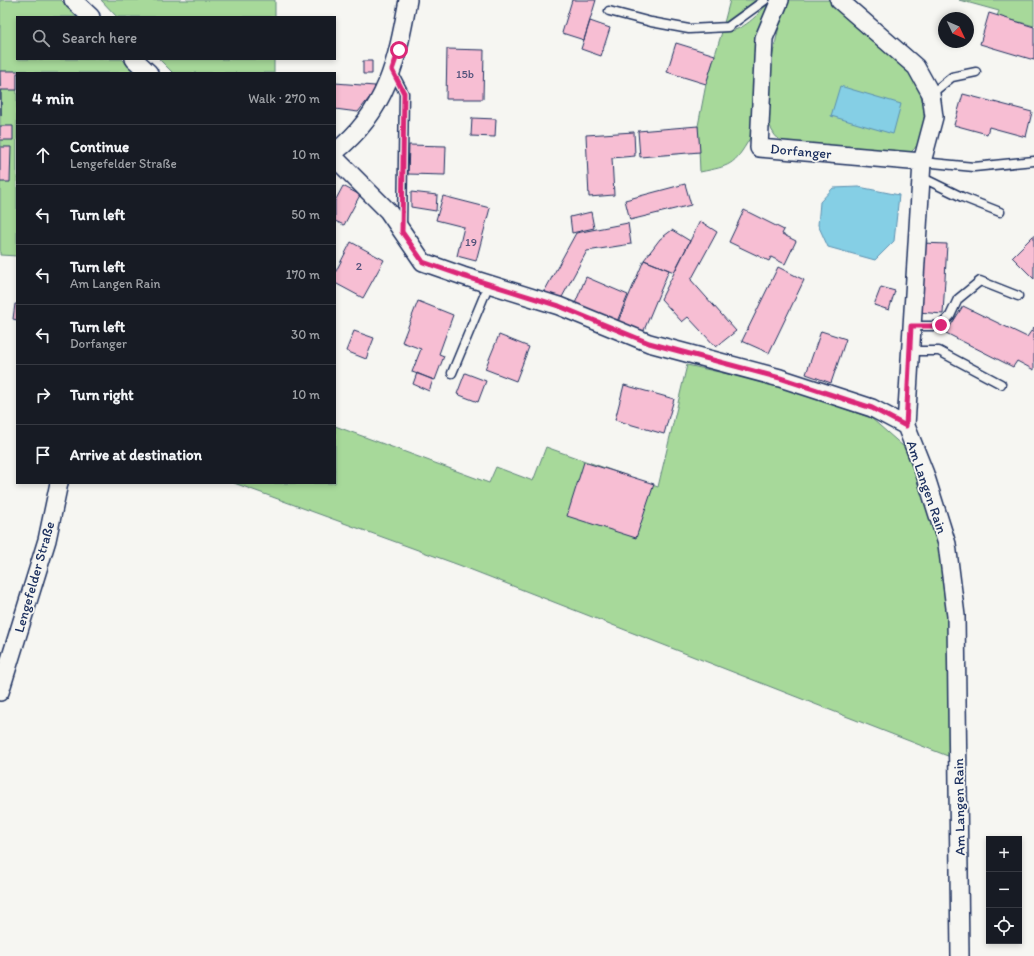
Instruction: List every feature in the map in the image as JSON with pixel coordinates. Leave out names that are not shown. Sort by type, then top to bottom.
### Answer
[{"type":"street","points":[[73,0],[90,16]]},
{"type":"street","points":[[336,151],[369,119],[387,85],[399,50],[408,0]]},
{"type":"street","name":"Dorfanger","points":[[780,0],[764,38],[759,148],[921,169]]},
{"type":"street","points":[[839,0],[916,67],[931,94],[934,117],[921,169],[906,426]]},
{"type":"street","points":[[135,60],[148,72]]},
{"type":"street","name":"Am Langen Rain","points":[[336,159],[388,211],[423,262],[559,306],[649,343],[780,378],[872,408],[906,426],[925,474],[947,544],[956,616],[960,956]]},
{"type":"street","name":"Lengefelder Straße","points":[[0,692],[47,540],[59,484]]},
{"type":"lane","points":[[609,11],[651,22],[689,29],[728,27],[765,0]]},
{"type":"lane","points":[[392,70],[404,93],[402,232]]},
{"type":"lane","points":[[931,94],[952,77],[976,72]]},
{"type":"lane","points":[[921,169],[974,167],[1034,161]]},
{"type":"lane","points":[[921,169],[962,197],[1000,212]]},
{"type":"lane","points":[[911,326],[941,325],[950,316],[958,299],[980,281],[1018,296]]},
{"type":"lane","points":[[452,373],[489,284]]},
{"type":"lane","points":[[910,351],[939,351],[1001,384]]},
{"type":"green space","points":[[0,0],[61,0],[77,16],[16,16],[16,60],[123,60],[136,72],[16,72],[16,256],[0,255]]},
{"type":"green space","points":[[101,0],[275,0],[275,16],[116,16]]},
{"type":"green space","points":[[730,0],[756,0],[724,23]]},
{"type":"green space","points":[[771,0],[773,0],[750,138],[740,154],[730,163],[725,166],[700,172],[698,126],[706,84],[722,32],[737,29],[750,22]]},
{"type":"green space","points":[[786,0],[828,0],[864,34],[890,50],[905,65],[916,82],[924,111],[923,132],[917,145],[911,152],[907,155],[817,149],[794,146],[780,140],[772,130],[768,114],[767,95],[773,52]]},
{"type":"green space","points":[[959,0],[1034,0],[1034,26],[997,16],[999,11]]},
{"type":"green space","points":[[160,60],[274,60],[274,72],[172,72]]},
{"type":"green space","points":[[687,365],[778,385],[871,418],[904,447],[947,544],[958,760],[459,565],[237,484],[336,484],[336,426],[489,483],[496,467],[533,481],[546,447],[658,487]]},
{"type":"water","points":[[840,86],[901,104],[893,134],[831,116]]},
{"type":"water","points":[[859,187],[899,195],[894,241],[875,260],[828,247],[818,225],[820,202],[833,188]]},
{"type":"building","points":[[572,0],[596,0],[584,40],[562,33]]},
{"type":"building","points":[[989,13],[1034,27],[1034,60],[980,44]]},
{"type":"building","points":[[590,21],[610,28],[601,56],[581,49]]},
{"type":"building","points":[[676,43],[715,55],[706,84],[667,72]]},
{"type":"building","points":[[447,49],[484,50],[483,99],[446,99]]},
{"type":"building","points":[[363,61],[372,61],[372,74],[363,74]]},
{"type":"building","points":[[0,71],[27,71],[16,72],[16,90],[1,90],[1,115]]},
{"type":"building","points":[[336,83],[375,86],[374,92],[358,112],[336,109]]},
{"type":"building","points":[[963,94],[1032,112],[1026,137],[989,127],[987,134],[954,125]]},
{"type":"building","points":[[472,118],[496,119],[495,137],[471,136]]},
{"type":"building","points":[[0,126],[13,126],[13,140],[0,140]]},
{"type":"building","points":[[698,126],[700,152],[640,157],[638,131]]},
{"type":"building","points":[[634,132],[635,156],[612,158],[614,195],[589,197],[586,135]]},
{"type":"building","points":[[409,145],[446,146],[445,175],[408,174]]},
{"type":"building","points":[[0,147],[11,147],[10,182],[0,182]]},
{"type":"building","points":[[685,184],[691,205],[630,220],[625,200]]},
{"type":"building","points":[[343,186],[360,195],[344,225],[336,221],[336,199]]},
{"type":"building","points":[[411,192],[437,195],[436,211],[411,207]]},
{"type":"building","points":[[443,196],[490,208],[476,261],[457,256],[464,227],[436,220]]},
{"type":"building","points":[[744,210],[784,230],[782,234],[796,241],[785,264],[771,257],[769,261],[729,242]]},
{"type":"building","points":[[591,212],[594,228],[572,233],[570,217]]},
{"type":"building","points":[[700,221],[717,232],[691,280],[736,331],[716,347],[688,317],[682,322],[661,299]]},
{"type":"building","points":[[628,223],[631,244],[587,251],[561,299],[544,292],[576,233]]},
{"type":"building","points":[[672,230],[690,241],[674,272],[644,260],[660,239]]},
{"type":"building","points":[[1034,235],[1034,279],[1012,257]]},
{"type":"building","points":[[351,242],[384,260],[363,298],[336,284],[336,271]]},
{"type":"building","points":[[922,243],[947,244],[943,314],[918,312]]},
{"type":"building","points":[[644,260],[669,270],[642,335],[617,324]]},
{"type":"building","points":[[778,267],[804,280],[769,353],[742,341]]},
{"type":"building","points":[[586,277],[628,295],[616,324],[574,306]]},
{"type":"building","points":[[881,287],[895,291],[889,310],[874,305]]},
{"type":"building","points":[[418,301],[453,315],[439,354],[444,356],[435,380],[412,372],[421,349],[402,342]]},
{"type":"building","points":[[15,304],[16,304],[16,320],[13,319]]},
{"type":"building","points":[[963,306],[1027,337],[1034,327],[1034,370],[1017,361],[1013,367],[946,333]]},
{"type":"building","points":[[354,331],[374,338],[366,359],[346,351]]},
{"type":"building","points":[[821,331],[846,339],[831,383],[806,374]]},
{"type":"building","points":[[499,335],[529,347],[516,381],[485,369]]},
{"type":"building","points":[[417,373],[433,380],[429,391],[413,384]]},
{"type":"building","points":[[465,373],[486,381],[478,402],[457,394]]},
{"type":"building","points":[[624,385],[674,399],[664,434],[615,420]]},
{"type":"building","points":[[584,462],[654,484],[636,538],[567,516]]},
{"type":"route","points":[[399,50],[392,70],[404,93],[402,232],[423,262],[559,306],[649,343],[780,378],[872,408],[906,426],[911,326],[941,325]]}]
